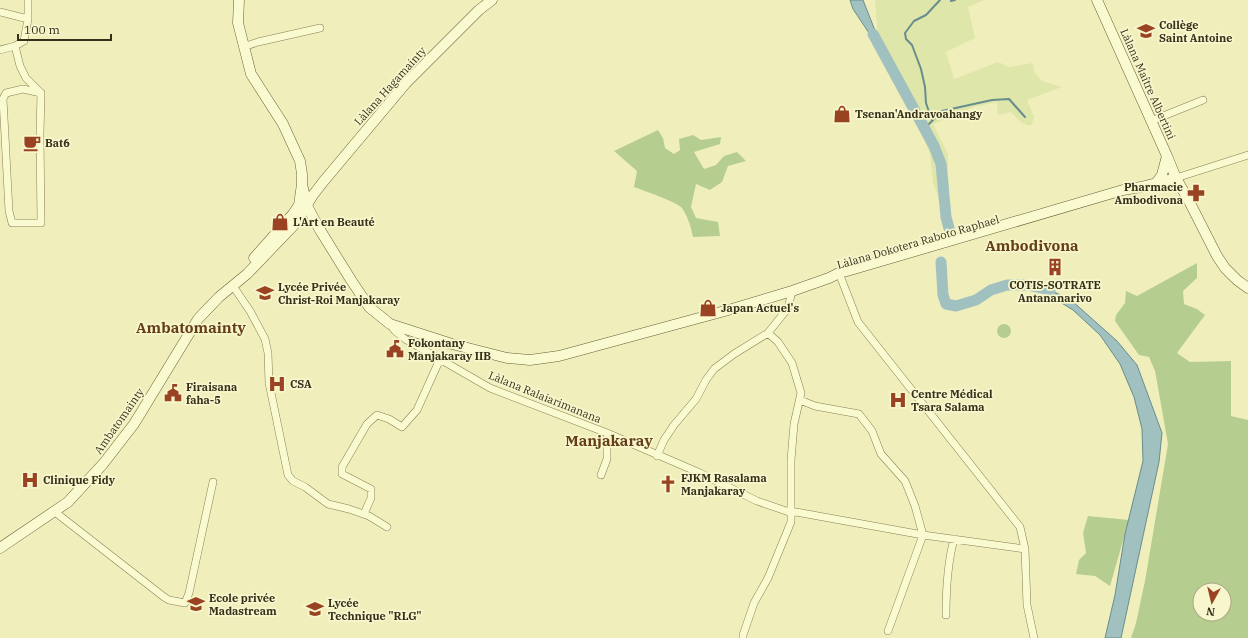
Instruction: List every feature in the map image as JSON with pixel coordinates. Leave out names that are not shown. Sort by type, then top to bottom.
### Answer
[{"type":"main road","points":[[239,0],[238,24],[251,74],[283,124],[300,160],[305,208],[369,307],[390,324]]},
{"type":"main road","name":"Làlana Hagamainty","points":[[305,208],[323,182],[406,83],[479,10],[492,0]]},
{"type":"main road","name":"Làlana Maître Albertini","points":[[1097,0],[1176,178],[1217,256],[1237,280],[1248,288]]},
{"type":"main road","points":[[1157,182],[1162,175],[1167,156]]},
{"type":"main road","name":"Làlana Dokotera Raboto Raphael","points":[[390,324],[452,344],[507,358],[530,360],[559,356],[655,331],[792,292],[847,272],[1016,225],[1123,190],[1176,178]]},
{"type":"main road","points":[[302,179],[311,188],[323,182]]},
{"type":"main road","points":[[294,219],[299,205],[302,179]]},
{"type":"main road","points":[[313,195],[310,209],[320,230]]},
{"type":"main road","points":[[294,219],[300,211],[305,208]]},
{"type":"main road","points":[[294,219],[308,218],[320,230]]},
{"type":"main road","name":"Ambatomainty","points":[[0,548],[68,502],[104,464],[134,424],[198,319],[219,297],[234,285],[242,271],[294,219]]},
{"type":"street","points":[[0,50],[15,46],[24,41],[28,18],[28,0]]},
{"type":"street","points":[[0,12],[28,18]]},
{"type":"street","points":[[243,47],[258,42],[320,28]]},
{"type":"street","points":[[15,46],[20,66],[26,78],[41,93],[41,223],[12,223],[9,211],[3,99],[6,93],[23,89],[41,93]]},
{"type":"street","points":[[1151,121],[1203,100]]},
{"type":"street","points":[[1176,178],[1248,155]]},
{"type":"street","points":[[840,275],[858,322],[1020,527],[1025,549],[1027,605],[1034,638]]},
{"type":"street","points":[[234,285],[265,339],[268,353],[269,383],[288,475],[292,481],[305,487],[328,504],[364,514],[387,527]]},
{"type":"street","points":[[657,456],[664,440],[674,425],[696,399],[706,380],[714,369],[734,354],[768,333],[788,308],[792,292]]},
{"type":"street","name":"Làlana Ralaiarimanana","points":[[390,324],[395,331],[405,339],[490,388],[607,433],[657,456],[700,473],[757,500],[792,513],[796,512],[923,535],[1025,549]]},
{"type":"street","points":[[743,638],[754,603],[768,578],[791,522],[792,513],[791,460],[794,424],[801,393],[792,363],[778,342],[768,333]]},
{"type":"street","points":[[364,514],[371,498],[371,489],[342,474],[342,467],[367,424],[377,415],[389,419],[402,427],[417,410],[440,360]]},
{"type":"street","points":[[800,400],[815,406],[859,414],[872,431],[881,454],[905,481],[915,506],[923,535],[888,631]]},
{"type":"street","points":[[601,475],[607,459],[607,433]]},
{"type":"street","points":[[55,512],[164,597],[169,600],[185,603],[189,593],[212,482]]},
{"type":"street","points":[[946,615],[946,585],[954,539]]},
{"type":"green space","points":[[876,0],[984,0],[968,7],[975,38],[946,52],[954,79],[998,62],[1009,67],[1033,63],[1034,72],[1042,81],[1062,87],[1027,100],[1034,117],[1030,126],[1022,123],[1011,112],[998,115],[997,102],[974,107],[933,124],[948,154],[949,189],[941,204],[933,183],[930,154],[878,35]]},
{"type":"green space","points":[[658,130],[663,138],[665,148],[674,154],[680,150],[679,139],[693,135],[701,140],[721,137],[720,144],[694,152],[704,169],[716,165],[724,156],[737,152],[746,161],[728,166],[722,182],[710,190],[696,184],[691,207],[696,218],[718,222],[720,236],[693,237],[686,215],[679,205],[634,187],[637,171],[614,151]]},
{"type":"green space","points":[[1197,263],[1197,278],[1183,291],[1184,304],[1197,309],[1205,315],[1177,353],[1190,362],[1231,361],[1231,416],[1248,420],[1248,638],[1131,638],[1136,623],[1145,581],[1168,444],[1155,371],[1149,357],[1139,355],[1115,321],[1116,315],[1125,303],[1126,291],[1137,296]]},
{"type":"green space","points":[[1001,324],[1007,324],[1011,328],[1011,334],[1007,338],[1001,338],[997,334],[997,328]]},
{"type":"green space","points":[[1088,516],[1129,520],[1110,586],[1095,576],[1076,574],[1079,560],[1086,553],[1083,533]]},
{"type":"water","points":[[850,0],[863,0],[876,33],[871,36],[853,9]]},
{"type":"water","points":[[1050,290],[1071,300],[1117,341],[1137,365],[1162,433],[1159,462],[1121,638],[1105,638],[1115,595],[1125,534],[1143,461],[1142,429],[1134,397],[1120,364],[1100,335],[1073,310],[1047,294]]},
{"type":"waterway","points":[[925,128],[932,121],[926,103],[925,87],[921,69],[912,45],[906,39],[905,33],[914,21],[926,15],[940,0]]},
{"type":"waterway","points":[[951,0],[955,0]]},
{"type":"waterway","points":[[873,34],[934,146],[941,164],[946,217],[950,232]]},
{"type":"waterway","points":[[932,121],[942,111],[992,100],[1009,99],[1025,117]]},
{"type":"waterway","points":[[941,262],[943,295],[946,304],[956,306],[976,300],[991,290],[1007,285],[1027,285],[1050,290]]},
{"type":"place","name":"Collège Saint Antoine","points":[[1146,31]]},
{"type":"place","name":"Tsenan'Andravoahangy","points":[[842,114]]},
{"type":"place","name":"Bat6","points":[[32,143]]},
{"type":"place","name":"Pharmacie Ambodivona","points":[[1196,193]]},
{"type":"place","name":"L'Art en Beauté","points":[[280,222]]},
{"type":"place","name":"COTIS-SOTRATE Antananarivo","points":[[1055,267]]},
{"type":"place","name":"Lycée Privée Christ-Roi Manjakaray","points":[[265,293]]},
{"type":"place","name":"Japan Actuel's","points":[[708,308]]},
{"type":"place","name":"Fokontany Manjakaray IIB","points":[[395,349]]},
{"type":"place","name":"CSA","points":[[277,384]]},
{"type":"place","name":"Firaisana faha-5","points":[[173,393]]},
{"type":"place","name":"Centre Médical Tsara Salama","points":[[898,400]]},
{"type":"place","name":"Clinique Fidy","points":[[30,480]]},
{"type":"place","name":"FJKM Rasalama Manjakaray","points":[[668,484]]},
{"type":"place","name":"Ecole privée Madastream","points":[[196,604]]},
{"type":"place","name":"Lycée Technique \"RLG\"","points":[[315,609]]},
{"type":"district","name":"Ambodivona","points":[[1032,246]]},
{"type":"district","name":"Ambatomainty","points":[[191,328]]},
{"type":"district","name":"Manjakaray","points":[[609,441]]}]
